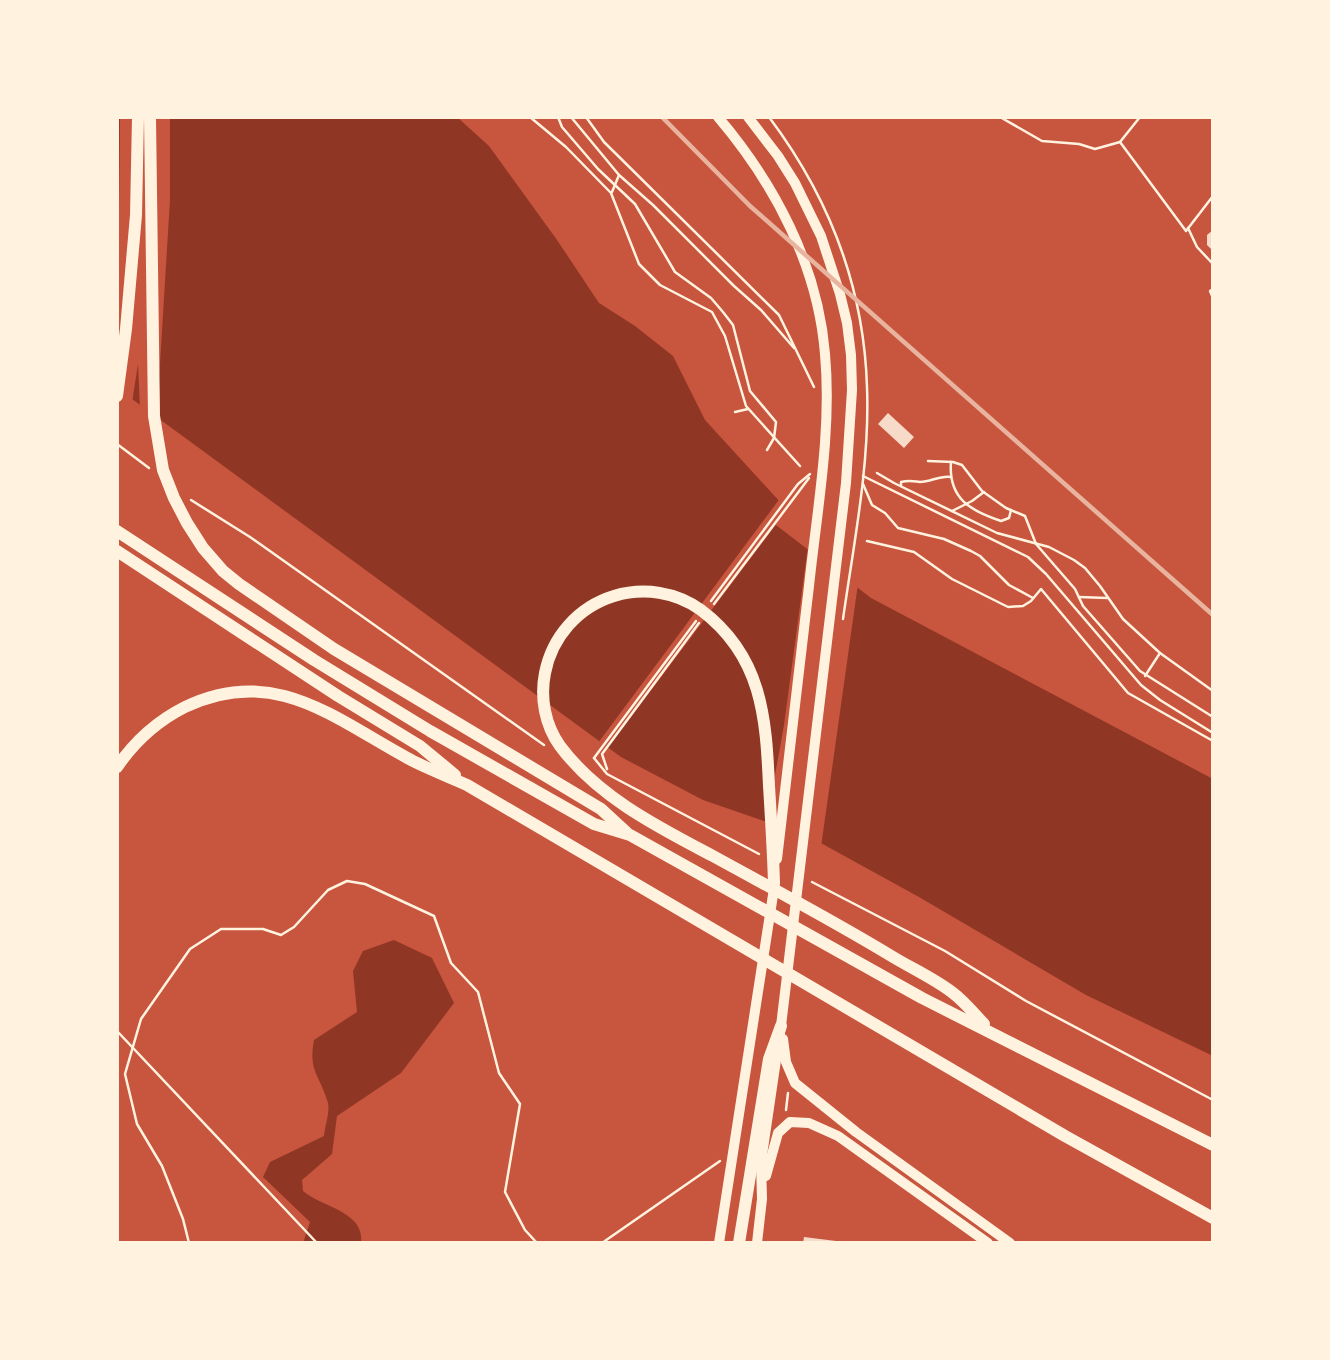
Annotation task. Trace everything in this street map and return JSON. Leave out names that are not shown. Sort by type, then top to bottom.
[{"type":"highway","points":[[117,396],[136,215],[138,117]]},
{"type":"highway","points":[[150,117],[153,390],[157,444],[174,498],[187,523],[210,556],[239,584],[334,649],[601,809],[630,835]]},
{"type":"highway","points":[[117,531],[430,732],[594,824],[630,835],[922,998],[992,1031],[1213,1145]]},
{"type":"highway","points":[[117,551],[420,746],[467,785]]},
{"type":"highway","points":[[775,883],[767,730],[762,705],[752,675],[725,634],[704,613],[679,598],[653,592],[629,593],[606,599],[583,611],[573,619],[552,650],[543,688],[547,717],[559,745],[598,783],[647,821],[839,924],[953,993],[992,1031]]},
{"type":"highway","points":[[117,767],[133,745],[152,727],[199,700],[226,693],[253,691],[277,694],[327,711],[413,761],[467,785],[1065,1136],[1213,1218]]},
{"type":"highway","points":[[739,1243],[769,1059],[781,1026]]},
{"type":"main road","points":[[718,117],[757,168],[792,231],[814,296],[825,353],[826,405],[821,483],[775,883],[719,1243]]},
{"type":"main road","points":[[748,117],[795,183],[817,227],[841,294],[851,355],[850,449],[781,1026],[761,1162],[762,1199]]},
{"type":"main road","points":[[781,1026],[786,1062],[795,1083],[856,1132],[1005,1239],[1018,1243]]},
{"type":"main road","points":[[757,1243],[769,1163],[778,1133],[790,1122],[809,1123],[838,1136],[988,1243]]},
{"type":"path","points":[[530,117],[566,147],[611,193],[639,264],[660,285],[712,312],[725,336],[748,409],[800,466]]},
{"type":"path","points":[[558,117],[562,127],[598,169],[644,217],[675,272],[711,298],[733,326],[750,391],[776,422],[774,438],[767,450]]},
{"type":"path","points":[[571,117],[618,176],[653,205],[761,310],[798,352]]},
{"type":"path","points":[[586,117],[604,142],[779,315],[818,395]]},
{"type":"path","points":[[1000,117],[1042,141],[1079,144],[1095,149],[1120,142],[1140,117]]},
{"type":"path","points":[[1120,142],[1186,231],[1213,195]]},
{"type":"path","points":[[611,193],[618,176]]},
{"type":"path","points":[[1188,228],[1197,247],[1213,264]]},
{"type":"path","points":[[1213,289],[1210,291],[1213,298]]},
{"type":"path","points":[[735,412],[748,409]]},
{"type":"path","points":[[776,422],[781,420]]},
{"type":"path","points":[[117,444],[157,474]]},
{"type":"path","points":[[928,461],[951,462],[962,466],[984,492],[1025,516],[1036,544],[1079,597],[1083,606],[1145,676],[1213,717]]},
{"type":"path","points":[[951,462],[951,477],[956,492],[965,505],[977,513],[1001,522],[1009,517],[1011,510]]},
{"type":"path","points":[[799,484],[813,473]]},
{"type":"path","points":[[877,473],[997,533],[1049,547],[1074,560],[1085,568],[1124,619],[1160,653],[1213,691]]},
{"type":"path","points":[[1033,598],[1009,585],[980,556],[971,551],[944,539],[898,528],[885,513],[872,505],[857,474],[1028,557],[1141,685],[1213,733]]},
{"type":"path","points":[[713,606],[810,476],[816,479]]},
{"type":"path","points":[[901,487],[901,482],[911,480],[917,482],[951,477]]},
{"type":"path","points":[[952,511],[984,492]]},
{"type":"path","points":[[187,497],[250,537],[544,746]]},
{"type":"path","points":[[867,541],[914,552],[952,579],[1009,607],[1023,606],[1041,589],[1128,693],[1213,741]]},
{"type":"path","points":[[1079,597],[1108,598]]},
{"type":"path","points":[[607,768],[602,754],[705,616]]},
{"type":"path","points":[[1145,676],[1160,653]]},
{"type":"path","points":[[584,759],[594,758],[607,774],[763,856]]},
{"type":"path","points":[[189,1243],[183,1219],[162,1166],[137,1124],[125,1074],[141,1019],[190,949],[220,929],[263,929],[281,935],[294,927],[328,890],[347,881],[365,884],[434,916],[451,963],[478,992],[499,1073],[520,1104],[505,1192],[526,1230],[537,1243]]},
{"type":"path","points":[[810,881],[945,951],[1026,1001],[1213,1100]]},
{"type":"path","points":[[117,1031],[317,1243]]},
{"type":"path","points":[[602,1243],[731,1154]]},
{"type":"shaded area","points":[[117,117],[457,117],[489,146],[599,303],[635,326],[673,356],[705,420],[781,503],[772,522],[871,598],[1213,779],[1213,1056],[1086,995],[919,897],[808,836],[703,800],[621,757],[117,388]]},
{"type":"shaded area","points":[[394,940],[432,958],[454,1003],[401,1073],[337,1116],[332,1154],[302,1180],[303,1191],[340,1211],[356,1224],[361,1243],[303,1243],[310,1222],[263,1177],[270,1162],[324,1136],[328,1103],[314,1067],[314,1040],[357,1012],[353,971],[363,951]]},
{"type":"pier","points":[[120,117],[170,117],[170,200],[159,380],[160,423],[140,409],[138,364],[132,403],[117,392]]},
{"type":"pier","points":[[781,497],[784,503],[776,520],[778,522],[606,750],[598,743]]},
{"type":"pier","points":[[808,546],[858,584],[821,847],[766,825],[784,725]]},
{"type":"building","points":[[1213,230],[1213,251],[1207,245],[1207,235]]},
{"type":"building","points":[[888,413],[914,437],[904,448],[878,424]]},
{"type":"building","points":[[804,1237],[836,1241],[836,1243],[803,1243]]},
{"type":"railway","points":[[662,117],[750,206],[1213,615]]}]
